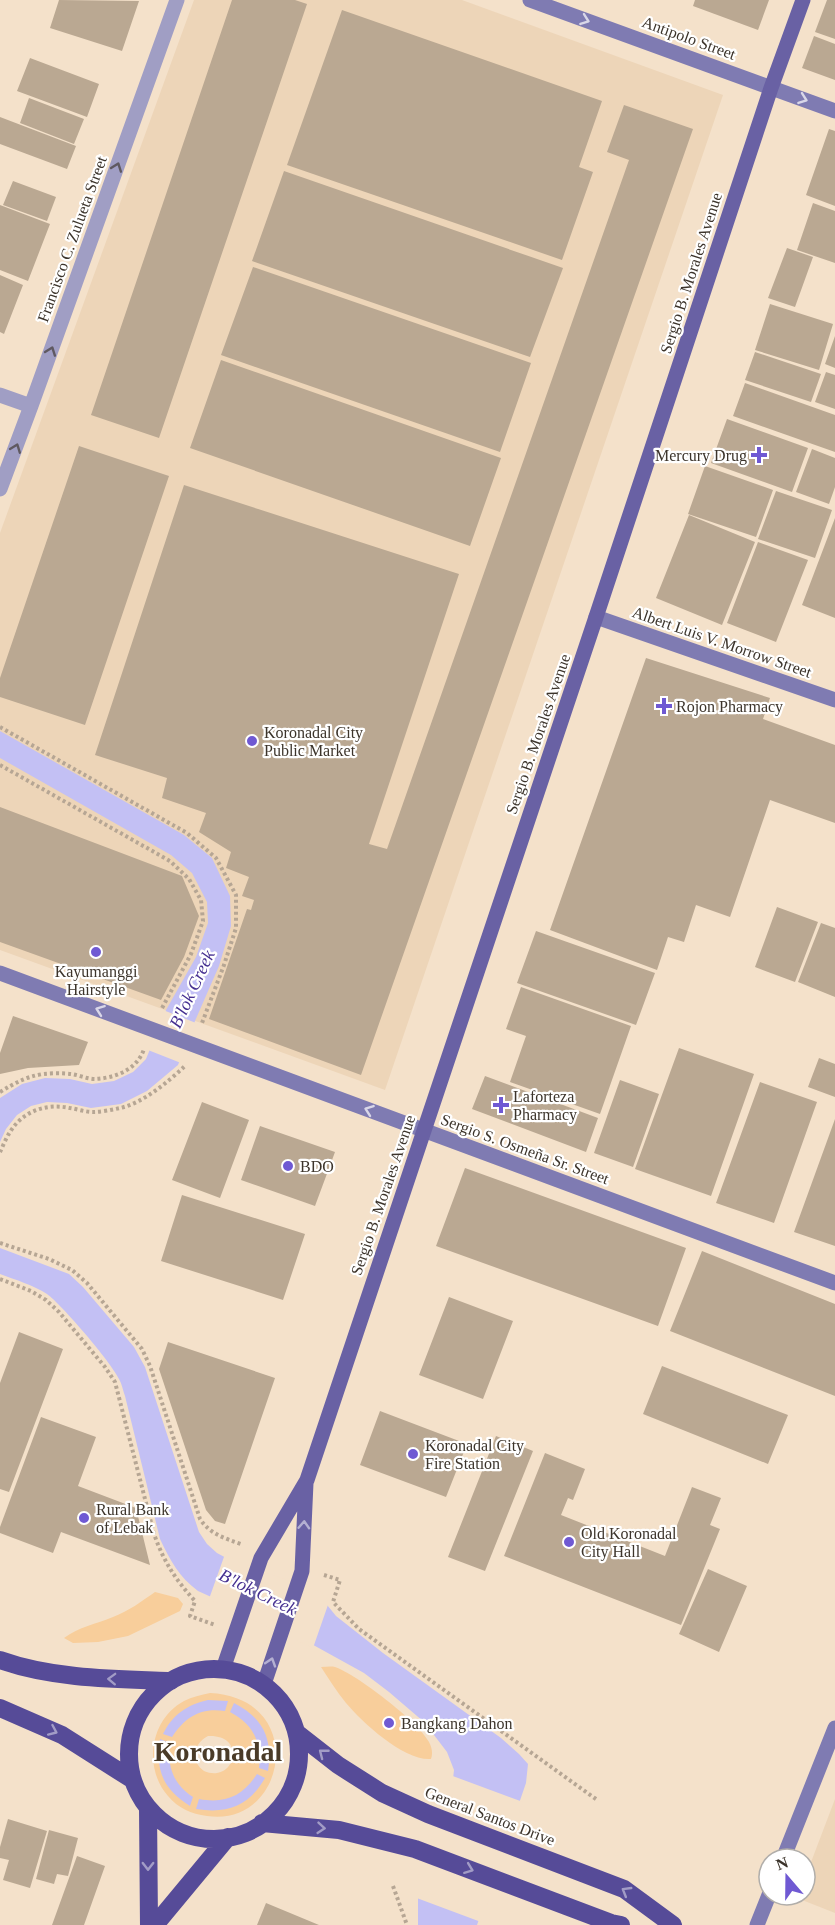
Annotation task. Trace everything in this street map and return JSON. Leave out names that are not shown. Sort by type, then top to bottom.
[{"type":"highway","points":[[0,1660],[16,1666],[93,1678],[171,1681]]},
{"type":"highway","points":[[224,1669],[244,1674],[264,1684],[281,1701],[288,1710],[297,1733],[299,1762],[296,1777],[284,1803],[262,1824],[228,1837],[205,1838],[170,1827],[148,1808],[133,1780],[129,1748],[132,1731],[146,1702],[158,1690],[171,1681],[196,1671],[224,1669]]},
{"type":"highway","points":[[0,1708],[62,1735],[133,1780]]},
{"type":"highway","name":"General Santos Drive","points":[[297,1733],[358,1779],[428,1814],[624,1889],[673,1925]]},
{"type":"highway","points":[[148,1808],[149,1925]]},
{"type":"highway","points":[[262,1824],[339,1830],[415,1849],[621,1925]]},
{"type":"highway","points":[[154,1925],[228,1837]]},
{"type":"main road","name":"Sergio B. Morales Avenue","points":[[224,1669],[263,1555],[306,1480],[771,88],[803,0]]},
{"type":"main road","name":"Sergio B. Morales Avenue","points":[[264,1684],[302,1571],[306,1480]]},
{"type":"street","name":"Francisco C. Zulueta Street","points":[[0,489],[32,406],[177,0]]},
{"type":"street","name":"Antipolo Street","points":[[530,0],[835,111]]},
{"type":"street","points":[[0,394],[32,406]]},
{"type":"street","name":"Albert Luis V. Morrow Street","points":[[596,617],[835,700]]},
{"type":"street","name":"Sergio S. Osmeña Sr. Street","points":[[0,973],[835,1283]]},
{"type":"street","points":[[788,1847],[835,1728]]},
{"type":"street","points":[[757,1925],[764,1907]]},
{"type":"path","points":[[0,727],[187,833],[216,858],[236,895],[236,928],[224,965],[191,1044],[187,1064],[150,1095],[122,1108],[91,1112],[67,1107],[33,1110],[20,1118],[0,1152]]},
{"type":"path","points":[[0,765],[170,861],[189,879],[201,900],[203,921],[191,954],[142,1057],[130,1068],[112,1077],[93,1079],[71,1074],[44,1074],[20,1079],[0,1092]]},
{"type":"path","points":[[0,1243],[72,1270],[87,1283],[142,1349],[150,1366],[200,1519],[207,1529],[220,1537],[263,1555]]},
{"type":"path","points":[[0,1279],[31,1291],[46,1300],[59,1312],[115,1382],[154,1534],[171,1571],[195,1600],[190,1616]]},
{"type":"path","points":[[323,1575],[340,1580],[333,1602],[358,1629],[596,1799]]},
{"type":"path","points":[[393,1886],[407,1925]]},
{"type":"shaded area","name":"Koronadal City Public Market","points":[[194,0],[462,0],[723,95],[385,1090],[0,950],[0,533]]},
{"type":"shaded area","points":[[155,1592],[178,1598],[183,1604],[180,1611],[128,1636],[98,1642],[73,1643],[64,1638],[82,1628],[124,1612]]},
{"type":"shaded area","points":[[321,1667],[335,1667],[345,1671],[400,1711],[429,1742],[432,1750],[431,1759],[409,1754],[373,1730],[346,1703]]},
{"type":"shaded area","points":[[210,1693],[242,1700],[263,1716],[274,1737],[276,1761],[269,1784],[255,1803],[234,1814],[207,1816],[185,1810],[168,1796],[155,1772],[154,1745],[157,1732],[164,1720],[184,1701]],"holes":[[[208,1736],[221,1737],[229,1742],[233,1758],[223,1771],[215,1773],[204,1771],[195,1758],[196,1748]]]},
{"type":"shaded area","points":[[835,1799],[835,1913],[817,1906],[817,1847]]},
{"type":"water","name":"B'lok Creek","points":[[0,731],[184,835],[212,858],[230,896],[231,926],[219,966],[178,1065],[147,1091],[121,1104],[91,1108],[47,1102],[31,1106],[17,1115],[6,1129],[0,1142],[0,1098],[22,1084],[45,1078],[70,1079],[92,1084],[114,1081],[133,1072],[146,1059],[166,1010],[196,957],[208,923],[207,902],[192,873],[171,855],[0,758]]},
{"type":"water","name":"B'lok Creek","points":[[0,1248],[69,1274],[83,1287],[134,1347],[145,1367],[199,1532],[207,1544],[217,1553],[243,1567],[319,1595],[336,1616],[383,1653],[501,1738],[528,1764],[526,1783],[477,1925],[418,1925],[418,1887],[452,1788],[454,1770],[447,1752],[424,1722],[364,1673],[297,1636],[198,1591],[185,1580],[171,1561],[160,1539],[119,1379],[97,1348],[54,1300],[36,1288],[0,1274]]},
{"type":"water","points":[[208,1700],[228,1701],[225,1711],[201,1712],[182,1724],[172,1737],[163,1734],[181,1711]]},
{"type":"water","points":[[234,1703],[252,1715],[264,1730],[269,1749],[268,1771],[259,1768],[259,1750],[250,1728],[230,1712]]},
{"type":"water","points":[[160,1739],[170,1743],[173,1774],[186,1792],[193,1797],[190,1806],[173,1793],[163,1778],[159,1760]]},
{"type":"water","points":[[257,1774],[265,1778],[259,1788],[245,1801],[228,1809],[196,1809],[199,1799],[225,1799],[239,1793],[252,1782]]},
{"type":"pier","points":[[163,1010],[196,1023],[181,1063],[148,1050]]},
{"type":"pier","points":[[225,1554],[245,1565],[321,1592],[329,1602],[313,1648],[209,1599]]},
{"type":"pier","points":[[450,1775],[523,1802],[481,1922],[414,1897],[415,1886],[449,1788]]},
{"type":"building","points":[[59,0],[139,1],[122,51],[50,28]]},
{"type":"building","points":[[232,0],[295,0],[307,4],[159,438],[91,415]]},
{"type":"building","points":[[695,0],[769,0],[758,30],[693,6]]},
{"type":"building","points":[[827,0],[835,0],[835,39],[815,32]]},
{"type":"building","points":[[342,10],[602,101],[579,167],[593,172],[562,260],[287,165]]},
{"type":"building","points":[[814,36],[835,44],[835,80],[802,68]]},
{"type":"building","points":[[30,58],[99,84],[87,117],[17,91]]},
{"type":"building","points":[[29,98],[84,119],[74,144],[20,123]]},
{"type":"building","points":[[624,105],[693,129],[361,1075],[209,1019],[247,909],[251,910],[254,900],[242,896],[249,877],[226,868],[231,852],[199,832],[206,813],[162,798],[167,778],[95,755],[184,485],[459,574],[369,844],[387,849],[629,160],[607,152]]},
{"type":"building","points":[[0,117],[76,146],[67,169],[0,144]]},
{"type":"building","points":[[829,129],[835,131],[835,206],[806,195]]},
{"type":"building","points":[[284,171],[563,268],[530,357],[252,261]]},
{"type":"building","points":[[13,181],[56,197],[47,221],[3,205]]},
{"type":"building","points":[[813,203],[835,211],[835,263],[797,250]]},
{"type":"building","points":[[0,205],[50,224],[28,281],[0,270]]},
{"type":"building","points":[[787,248],[813,257],[795,307],[768,298]]},
{"type":"building","points":[[253,267],[531,363],[500,452],[221,355]]},
{"type":"building","points":[[0,275],[23,285],[4,334],[0,332]]},
{"type":"building","points":[[770,304],[833,324],[819,370],[755,350]]},
{"type":"building","points":[[835,336],[835,368],[825,364]]},
{"type":"building","points":[[755,352],[821,374],[811,402],[745,380]]},
{"type":"building","points":[[221,360],[501,458],[470,546],[190,448]]},
{"type":"building","points":[[826,372],[835,375],[835,409],[815,402]]},
{"type":"building","points":[[745,383],[835,415],[835,452],[733,416]]},
{"type":"building","name":"Mercury Drug","points":[[727,419],[808,448],[792,492],[711,463]]},
{"type":"building","points":[[79,446],[169,476],[85,725],[0,697],[0,678]]},
{"type":"building","points":[[812,449],[835,458],[835,487],[829,504],[796,492]]},
{"type":"building","points":[[705,466],[773,490],[756,537],[688,514]]},
{"type":"building","points":[[776,491],[832,510],[815,558],[758,539]]},
{"type":"building","points":[[689,515],[755,542],[722,625],[656,598]]},
{"type":"building","points":[[835,518],[835,618],[802,605]]},
{"type":"building","points":[[758,542],[808,560],[776,642],[727,623]]},
{"type":"building","points":[[646,658],[770,698],[763,719],[835,745],[835,823],[770,800],[730,917],[696,905],[684,942],[668,937],[657,970],[550,930]]},
{"type":"building","points":[[0,807],[182,876],[199,916],[184,957],[161,1000],[0,942]]},
{"type":"building","points":[[777,907],[818,922],[795,982],[755,967]]},
{"type":"building","points":[[821,923],[835,928],[835,997],[798,982]]},
{"type":"building","points":[[536,931],[655,973],[636,1025],[517,983]]},
{"type":"building","points":[[521,987],[631,1026],[600,1114],[510,1082],[526,1036],[506,1029]]},
{"type":"building","points":[[13,1016],[88,1042],[79,1065],[28,1068],[0,1074],[0,1053]]},
{"type":"building","points":[[679,1048],[754,1074],[711,1196],[635,1169]]},
{"type":"building","points":[[819,1058],[835,1064],[835,1097],[808,1087]]},
{"type":"building","points":[[485,1076],[598,1118],[586,1152],[472,1109]]},
{"type":"building","points":[[620,1080],[659,1094],[633,1167],[594,1153]]},
{"type":"building","points":[[760,1082],[817,1102],[774,1223],[716,1203]]},
{"type":"building","points":[[202,1102],[249,1120],[220,1198],[172,1180]]},
{"type":"building","points":[[835,1119],[835,1246],[794,1232]]},
{"type":"building","name":"BDO","points":[[260,1126],[335,1152],[315,1206],[241,1180]]},
{"type":"building","points":[[465,1168],[686,1248],[658,1326],[436,1246]]},
{"type":"building","points":[[182,1195],[305,1234],[283,1300],[161,1261]]},
{"type":"building","points":[[702,1251],[835,1304],[835,1396],[670,1331]]},
{"type":"building","points":[[449,1297],[513,1321],[483,1399],[419,1375]]},
{"type":"building","points":[[19,1332],[63,1349],[9,1492],[0,1489],[0,1383]]},
{"type":"building","points":[[168,1342],[275,1378],[225,1524],[215,1521],[206,1510],[159,1369]]},
{"type":"building","points":[[662,1366],[788,1415],[768,1464],[643,1414]]},
{"type":"building","name":"Koronadal City Fire Station","points":[[380,1411],[467,1444],[446,1497],[360,1465]]},
{"type":"building","points":[[41,1417],[96,1437],[78,1486],[136,1508],[150,1565],[61,1532],[53,1553],[0,1533],[0,1527]]},
{"type":"building","points":[[496,1436],[533,1451],[485,1571],[448,1557]]},
{"type":"building","name":"Old Koronadal City Hall","points":[[545,1453],[585,1469],[573,1500],[568,1498],[561,1515],[665,1556],[692,1487],[721,1498],[710,1525],[720,1529],[681,1625],[504,1556]]},
{"type":"building","points":[[708,1569],[747,1586],[719,1652],[679,1634]]},
{"type":"building","points":[[8,1819],[47,1831],[30,1888],[3,1880],[9,1860],[0,1858],[0,1847]]},
{"type":"building","points":[[49,1830],[78,1838],[68,1876],[57,1874],[54,1884],[36,1879]]},
{"type":"building","points":[[77,1856],[105,1866],[84,1925],[52,1925]]},
{"type":"building","points":[[266,1903],[319,1925],[257,1925]]},
{"type":"place","name":"Mercury Drug","points":[[759,455]]},
{"type":"place","name":"Rojon Pharmacy","points":[[664,706]]},
{"type":"place","name":"Koronadal City Public Market","points":[[252,741]]},
{"type":"place","name":"Kayumanggi Hairstyle","points":[[96,952]]},
{"type":"place","name":"Laforteza Pharmacy","points":[[501,1105]]},
{"type":"place","name":"BDO","points":[[288,1166]]},
{"type":"place","name":"Koronadal City Fire Station","points":[[413,1454]]},
{"type":"place","name":"Rural Bank of Lebak","points":[[84,1518]]},
{"type":"place","name":"Old Koronadal City Hall","points":[[569,1542]]},
{"type":"place","name":"Bangkang Dahon","points":[[389,1723]]},
{"type":"district","name":"Koronadal","points":[[218,1751]]}]
